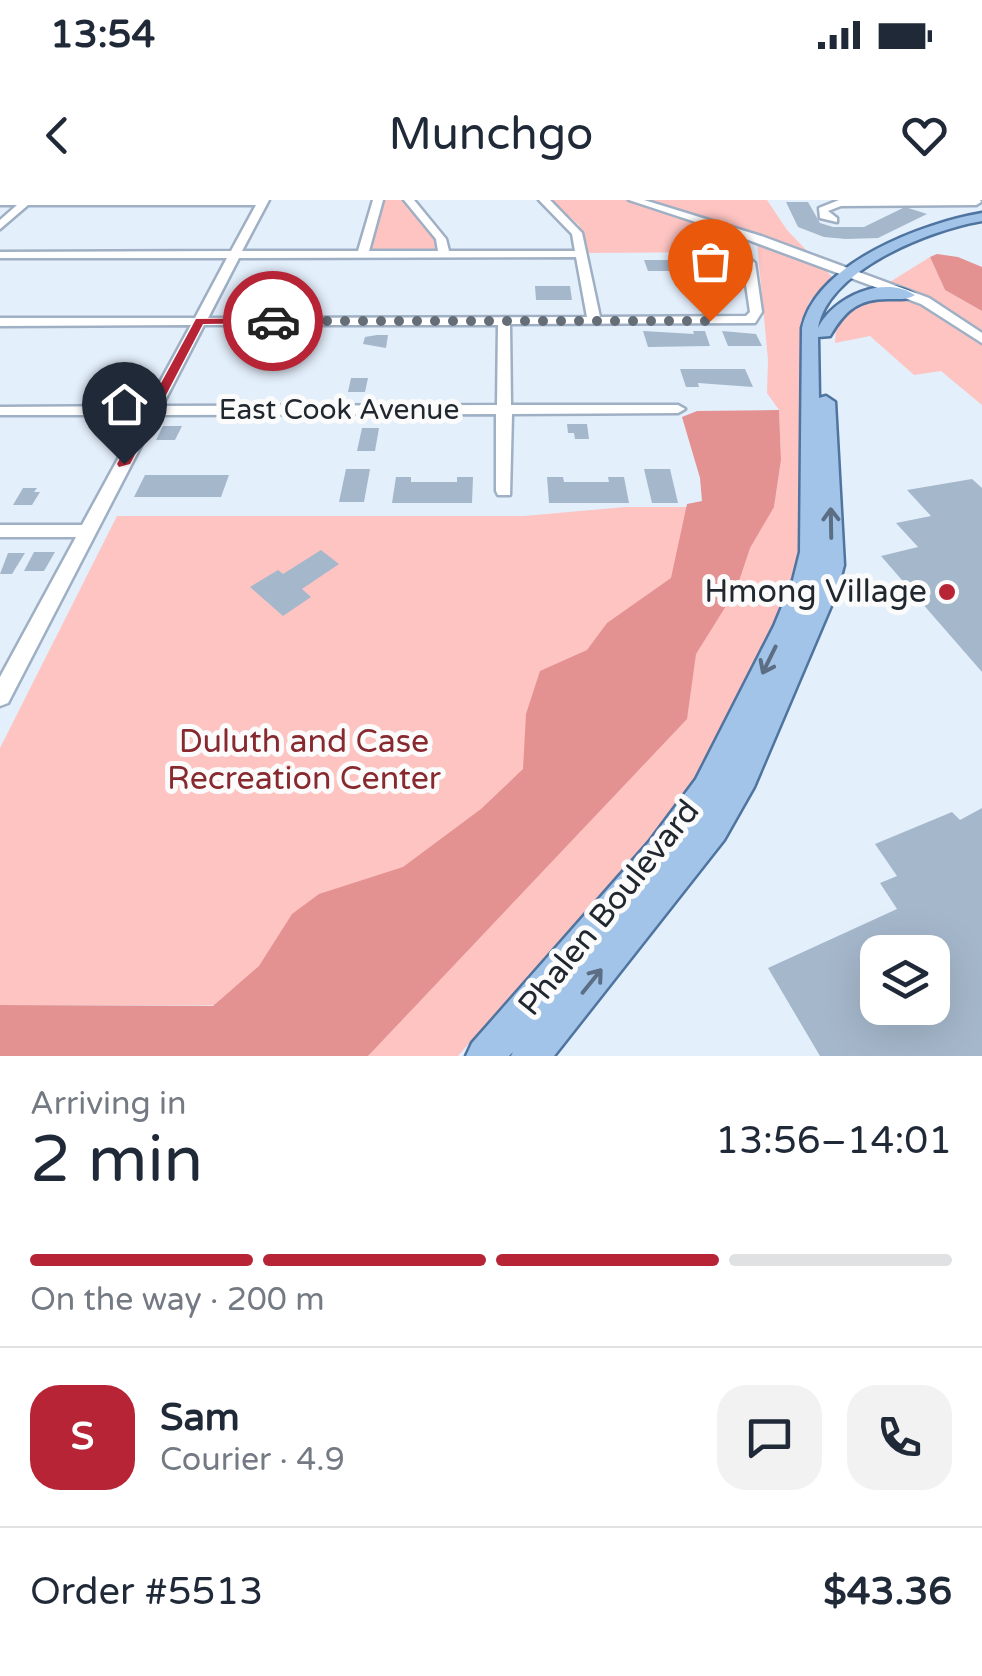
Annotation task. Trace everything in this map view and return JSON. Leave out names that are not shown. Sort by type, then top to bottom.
[{"type":"main road","name":"Phalen Boulevard","points":[[486,1056],[660,853],[706,788],[786,626],[806,580],[811,552],[810,328],[822,297],[942,235],[982,220]]},
{"type":"main road","name":"Phalen Boulevard","points":[[530,1056],[713,830],[744,778],[826,592],[832,565],[832,526],[824,333],[827,318],[839,298],[859,276]]},
{"type":"main road","points":[[824,333],[832,315],[847,302],[874,292],[907,294]]},
{"type":"street","points":[[363,254],[378,200]]},
{"type":"street","points":[[409,200],[441,239],[444,254]]},
{"type":"street","points":[[544,200],[572,225],[582,254],[594,320]]},
{"type":"street","points":[[634,200],[732,230],[907,294],[959,321],[982,339]]},
{"type":"street","points":[[644,200],[685,216]]},
{"type":"street","points":[[0,226],[27,201]]},
{"type":"street","points":[[0,202],[264,201],[0,697]]},
{"type":"street","points":[[832,220],[824,216],[823,210],[839,203],[977,203]]},
{"type":"street","points":[[0,322],[747,320],[755,315],[749,263],[724,240],[732,230]]},
{"type":"street","points":[[0,255],[582,254]]},
{"type":"street","points":[[504,321],[504,491]]},
{"type":"street","points":[[959,321],[982,321]]},
{"type":"street","name":"East Cook Avenue","points":[[0,411],[678,409]]},
{"type":"street","points":[[0,531],[88,532]]},
{"type":"green space","points":[[384,200],[405,200],[436,241],[435,251],[371,251]]},
{"type":"green space","name":"Duluth and Case Recreation Center","points":[[549,200],[767,200],[787,230],[834,279],[811,299],[801,321],[802,552],[798,572],[698,776],[665,821],[458,1056],[368,1056],[410,1006],[0,1005],[0,748],[117,516],[524,516],[625,507],[774,507],[781,460],[779,410],[767,393],[768,360],[757,243],[750,231],[721,231],[716,240],[726,252],[584,253],[579,225]]},
{"type":"green space","points":[[930,257],[945,290],[982,311],[982,405],[941,371],[914,375],[870,336],[835,343],[837,315]]},
{"type":"shaded area","points":[[937,254],[982,267],[982,311],[945,290],[930,257]]},
{"type":"shaded area","points":[[779,410],[781,460],[774,507],[750,548],[736,590],[696,654],[687,719],[368,1056],[0,1056],[0,1005],[213,1006],[259,966],[292,914],[319,894],[403,867],[481,809],[523,769],[526,714],[540,671],[587,650],[607,623],[671,578],[687,504],[702,501],[700,478],[682,417],[697,411]]},
{"type":"building","points":[[786,202],[808,202],[820,223],[833,227],[864,227],[905,207],[927,214],[878,238],[846,239],[824,237],[798,227]]},
{"type":"building","points":[[644,260],[702,260],[711,281],[705,281],[708,286],[691,285],[687,276],[672,271],[648,271]]},
{"type":"building","points":[[535,286],[570,286],[572,300],[536,300]]},
{"type":"building","points":[[643,331],[705,331],[710,346],[648,347]]},
{"type":"building","points":[[722,331],[756,334],[762,346],[728,346]]},
{"type":"building","points":[[388,335],[386,348],[363,344],[365,337]]},
{"type":"building","points":[[680,369],[745,369],[753,387],[698,383],[699,387],[686,387]]},
{"type":"building","points":[[351,378],[368,378],[365,392],[348,392]]},
{"type":"building","points":[[93,381],[111,381],[102,394],[84,394]]},
{"type":"building","points":[[111,422],[127,422],[119,436],[103,436]]},
{"type":"building","points":[[567,424],[587,424],[589,439],[575,439],[574,433],[568,433]]},
{"type":"building","points":[[163,426],[182,426],[175,440],[156,440]]},
{"type":"building","points":[[362,428],[379,428],[375,451],[357,451]]},
{"type":"building","points":[[346,469],[370,469],[364,502],[339,502]]},
{"type":"building","points":[[644,469],[670,469],[678,503],[652,503]]},
{"type":"building","points":[[145,475],[229,475],[221,497],[134,497]]},
{"type":"building","points":[[396,477],[411,477],[411,482],[457,482],[457,477],[473,477],[472,503],[392,503]]},
{"type":"building","points":[[547,477],[563,477],[564,482],[609,482],[608,477],[624,477],[629,503],[549,503]]},
{"type":"building","name":"Hmong Village","points":[[972,479],[982,488],[982,672],[881,556],[918,547],[896,523],[931,516],[907,490]]},
{"type":"building","points":[[23,488],[37,488],[34,492],[40,492],[32,505],[13,505]]},
{"type":"building","points":[[321,550],[339,564],[302,589],[311,597],[283,616],[250,587],[278,570],[283,574]]},
{"type":"building","points":[[34,552],[55,552],[44,571],[24,571]]},
{"type":"building","points":[[8,553],[25,553],[12,574],[0,574]]},
{"type":"building","points":[[982,808],[982,1056],[820,1056],[768,968],[897,909],[880,883],[897,876],[875,844],[952,812],[960,820]]},
{"type":"way so far","points":[[273,321],[710,321]]},
{"type":"place","name":"Hmong Village","points":[[947,592]]},
{"type":"route","points":[[124,464],[200,321],[273,321]]}]
